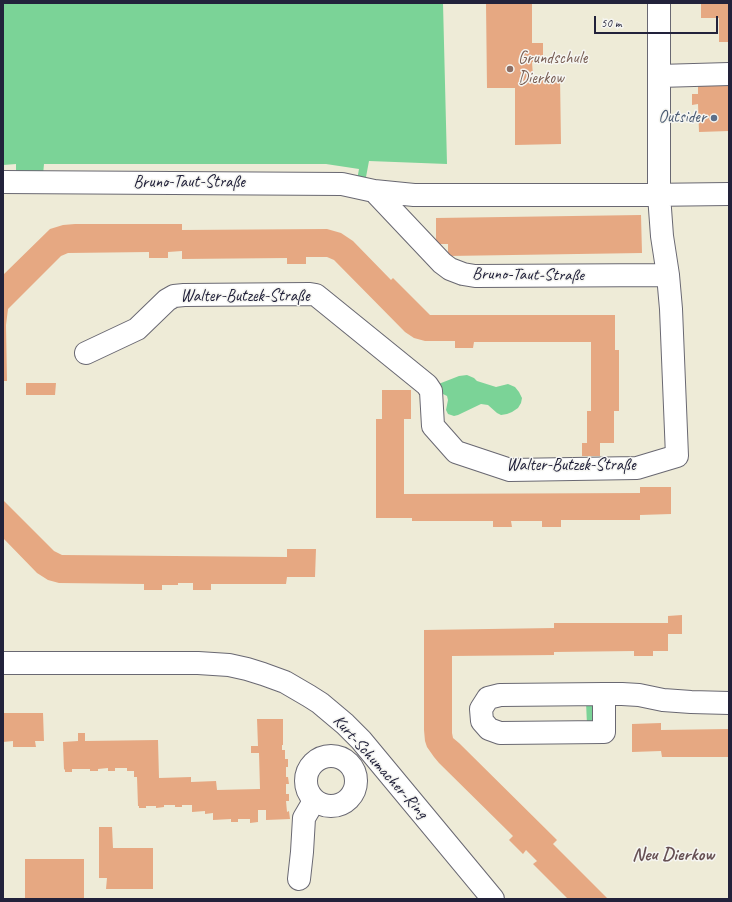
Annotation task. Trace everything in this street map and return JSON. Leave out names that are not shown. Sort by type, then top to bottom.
[{"type":"street","name":"Walter-Butzek-Straße","points":[[86,353],[137,329],[167,300],[174,296],[316,295],[426,385],[431,391],[433,426],[456,452],[510,470],[637,468],[677,456],[671,309],[662,236],[659,195],[659,3]]},
{"type":"street","points":[[659,76],[729,74]]},
{"type":"street","name":"Bruno-Taut-Straße","points":[[3,182],[342,184],[374,191],[414,195],[729,194]]},
{"type":"street","name":"Bruno-Taut-Straße","points":[[374,191],[442,263],[450,269],[463,274],[475,276],[668,275]]},
{"type":"street","name":"Kurt-Schumacher-Ring","points":[[3,663],[198,663],[247,669],[285,682],[320,703],[361,740],[494,899]]},
{"type":"street","points":[[604,694],[604,732],[500,733],[489,729],[482,721],[481,709],[488,698],[500,695],[604,694],[639,695],[663,700],[729,703]]},
{"type":"street","points":[[299,879],[304,818],[314,801]]},
{"type":"green space","points":[[3,3],[443,3],[447,164],[369,161],[366,177],[363,180],[357,180],[359,169],[326,164],[44,164],[43,175],[16,176],[16,164],[3,165]]},
{"type":"green space","points":[[467,375],[477,381],[496,387],[508,384],[515,387],[522,398],[521,403],[518,408],[512,412],[501,415],[488,405],[481,404],[458,415],[454,416],[448,414],[446,410],[448,400],[447,396],[439,393],[436,385],[459,376]]},
{"type":"green space","points":[[586,702],[595,706],[596,717],[592,723],[587,725]]},
{"type":"building","name":"Grundschule Dierkow","points":[[486,3],[532,3],[532,43],[543,43],[543,62],[532,62],[533,76],[560,76],[561,144],[515,145],[515,88],[487,88]]},
{"type":"building","points":[[701,3],[729,3],[729,42],[719,42],[719,18],[701,18]]},
{"type":"building","name":"Outsider","points":[[728,85],[729,131],[699,132],[698,104],[692,105],[692,94],[698,94],[698,86]]},
{"type":"building","points":[[641,215],[642,253],[448,256],[448,244],[436,244],[436,218]]},
{"type":"building","points":[[182,224],[182,230],[327,229],[341,233],[353,241],[391,280],[393,278],[430,315],[615,315],[615,350],[619,350],[619,411],[614,411],[614,443],[600,443],[600,456],[582,456],[582,443],[587,443],[587,411],[591,411],[591,342],[474,342],[473,348],[455,348],[455,341],[425,341],[414,338],[405,332],[334,260],[327,257],[306,257],[306,264],[287,264],[287,258],[182,259],[182,251],[168,252],[168,258],[149,258],[149,252],[68,253],[61,256],[8,309],[6,325],[7,381],[3,381],[3,275],[50,229],[63,225]]},
{"type":"building","points":[[26,383],[56,383],[55,395],[26,395]]},
{"type":"building","points":[[382,390],[411,390],[411,419],[404,419],[404,494],[640,493],[640,487],[671,487],[671,514],[640,515],[640,520],[561,520],[561,527],[542,527],[542,521],[511,521],[512,527],[493,527],[493,521],[412,521],[412,518],[376,518],[376,419],[382,419]]},
{"type":"building","points":[[3,498],[4,501],[54,551],[62,555],[287,557],[287,549],[316,549],[315,577],[287,577],[286,584],[211,584],[211,590],[193,590],[193,583],[162,585],[162,590],[144,590],[144,584],[59,583],[48,580],[37,573],[3,538]]},
{"type":"building","points":[[682,615],[682,634],[668,634],[668,651],[653,651],[653,656],[634,656],[634,651],[554,652],[554,655],[452,656],[453,738],[557,840],[553,844],[608,899],[568,899],[533,864],[537,861],[526,850],[523,854],[509,840],[513,836],[439,763],[427,747],[424,730],[424,630],[554,628],[554,623],[668,623],[668,616]]},
{"type":"building","points":[[3,713],[43,713],[44,741],[35,741],[36,747],[13,747],[13,741],[3,742]]},
{"type":"building","points":[[257,719],[283,719],[282,750],[285,750],[285,759],[288,759],[286,777],[288,777],[289,784],[286,784],[286,794],[289,794],[289,801],[286,801],[287,812],[289,811],[290,819],[266,820],[266,810],[258,810],[258,822],[250,823],[250,819],[238,819],[238,822],[231,822],[231,819],[213,820],[213,813],[205,814],[205,811],[192,812],[192,805],[175,807],[175,805],[164,805],[164,807],[156,808],[156,806],[146,806],[146,808],[139,808],[137,777],[134,777],[134,771],[127,771],[127,768],[115,768],[115,771],[108,771],[108,768],[98,769],[98,771],[90,771],[90,769],[72,769],[72,772],[65,772],[65,769],[64,770],[63,742],[78,741],[78,733],[85,733],[85,741],[158,740],[159,778],[191,777],[191,782],[216,781],[217,790],[260,789],[259,753],[251,753],[251,746],[258,746]]},
{"type":"building","points":[[661,723],[661,730],[729,729],[729,757],[662,757],[661,751],[632,752],[632,724]]},
{"type":"building","points":[[99,827],[112,827],[113,848],[153,848],[153,889],[106,889],[107,878],[99,878]]},
{"type":"building","points":[[25,859],[84,859],[84,899],[25,899]]},
{"type":"place","name":"Grundschule Dierkow","points":[[510,69]]},
{"type":"place","name":"Outsider","points":[[714,118]]},
{"type":"district","name":"Neu Dierkow","points":[[673,855]]}]
